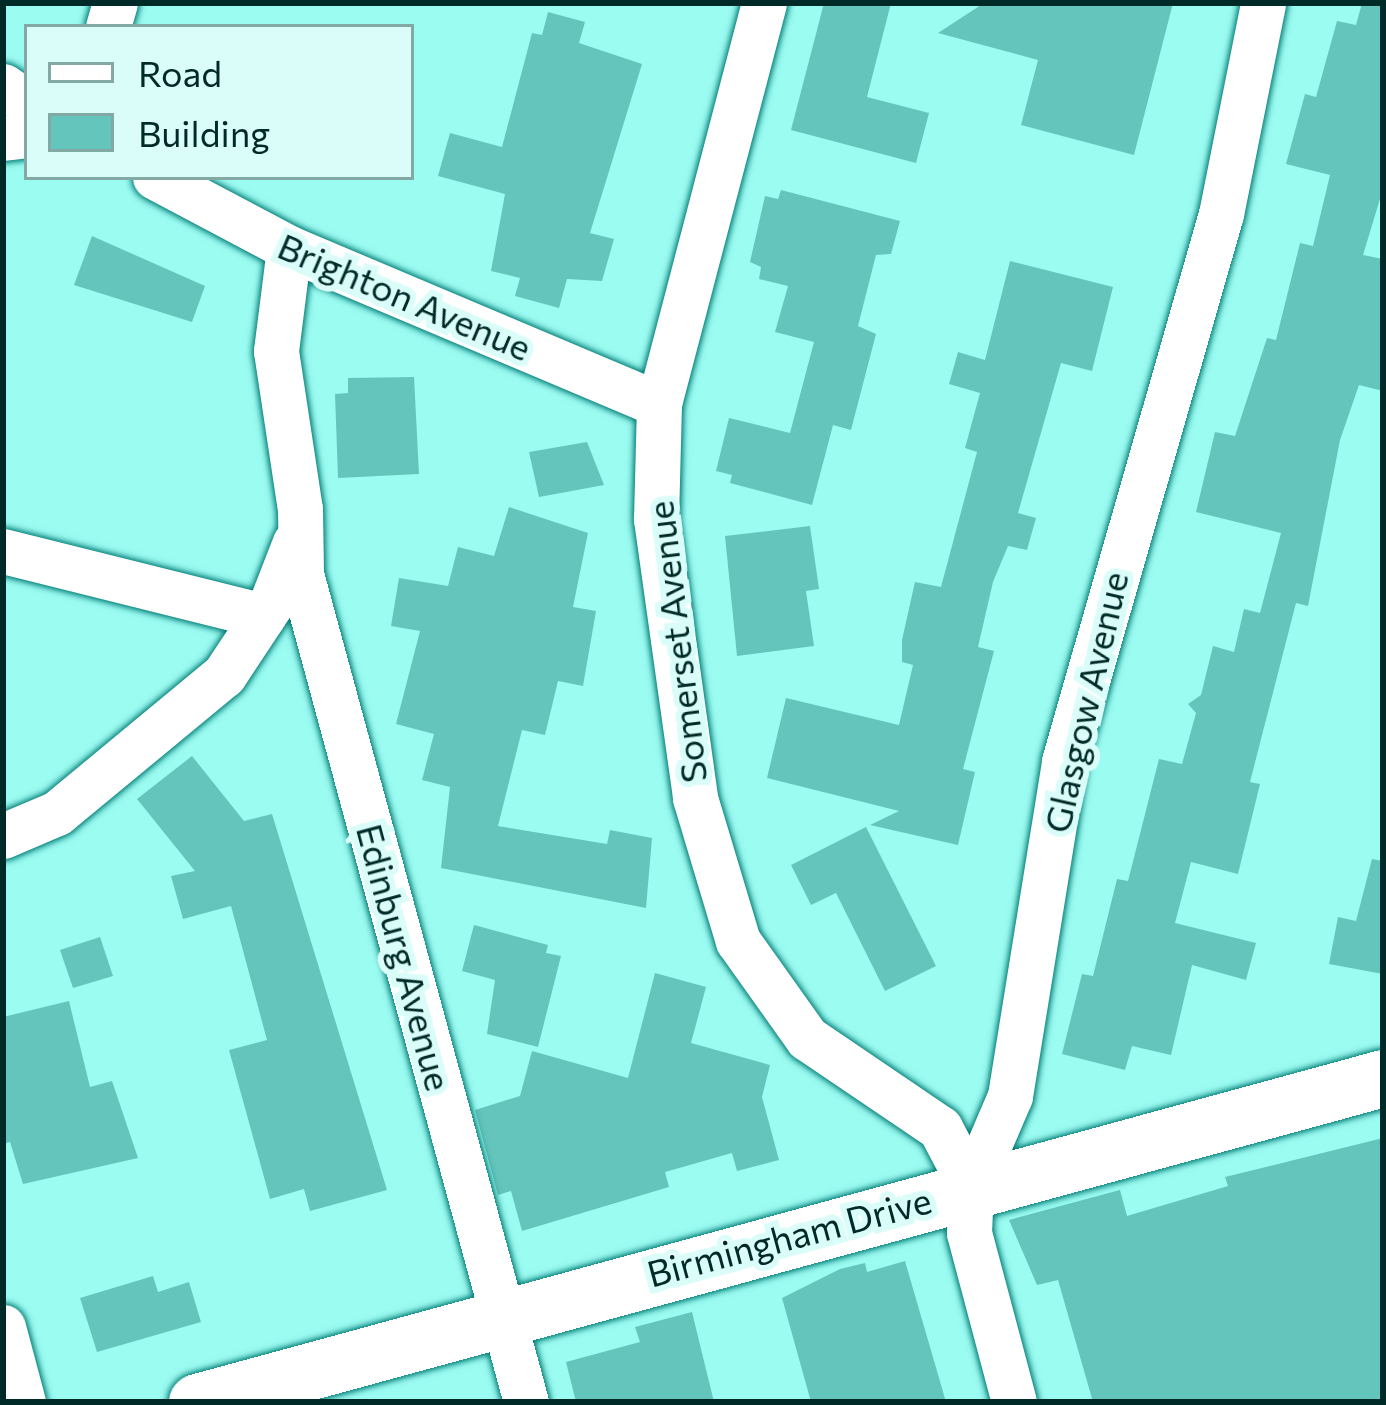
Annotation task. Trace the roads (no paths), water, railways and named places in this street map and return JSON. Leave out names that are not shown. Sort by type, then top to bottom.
[{"type":"main road","name":"Birmingham Drive","points":[[197,1402],[502,1314],[1383,1078]]},
{"type":"street","name":"Somerset Avenue","points":[[764,3],[659,404],[656,519],[694,798],[738,941],[807,1038],[940,1128],[970,1187]]},
{"type":"street","name":"Glasgow Avenue","points":[[1014,1402],[969,1232],[970,1187],[1010,1096],[1064,761],[1221,214],[1263,3]]},
{"type":"street","name":"Brighton Avenue","points":[[161,180],[289,248],[659,404]]},
{"type":"street","points":[[3,836],[58,813],[208,688],[262,616],[292,555],[300,509],[276,351],[289,248]]},
{"type":"street","name":"Edinburg Avenue","points":[[300,509],[301,574],[526,1402]]},
{"type":"street","points":[[3,550],[262,616]]},
{"type":"street","points":[[3,1328],[23,1402]]}]
